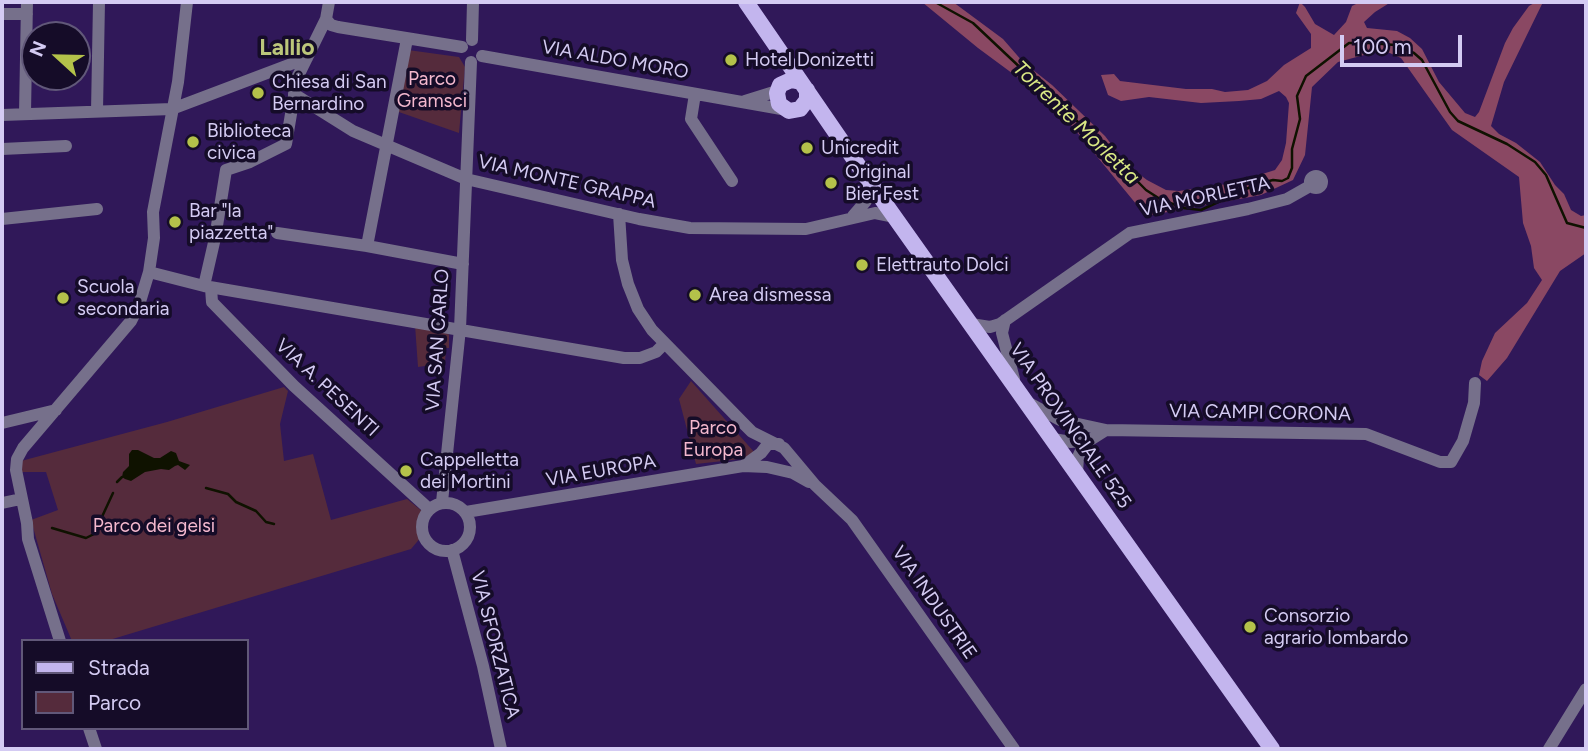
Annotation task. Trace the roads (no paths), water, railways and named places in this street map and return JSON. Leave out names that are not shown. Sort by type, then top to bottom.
[{"type":"main road","name":"VIA PROVINCIALE 525","points":[[746,2],[869,181],[1272,749]]},
{"type":"main road","points":[[782,52],[784,70],[778,103],[833,128]]},
{"type":"main road","points":[[779,87],[791,79],[804,86],[806,103],[800,109],[790,110]]},
{"type":"street","points":[[97,111],[99,2]]},
{"type":"street","points":[[59,639],[28,539],[17,459],[23,448],[131,321],[139,305],[149,272],[154,238],[153,212],[178,82],[187,2]]},
{"type":"street","points":[[207,287],[226,170],[250,162],[286,144],[297,78],[326,19],[329,2]]},
{"type":"street","points":[[473,2],[467,44],[462,54],[465,59],[476,59]]},
{"type":"street","points":[[2,14],[27,8],[25,113]]},
{"type":"street","points":[[326,19],[331,25],[338,27],[407,39],[467,44]]},
{"type":"street","points":[[367,246],[407,39]]},
{"type":"street","points":[[2,115],[172,109],[307,58]]},
{"type":"street","name":"VIA ALDO MORO","points":[[476,59],[790,110]]},
{"type":"street","name":"VIA SAN CARLO","points":[[442,502],[460,328],[466,179],[476,59]]},
{"type":"street","name":"VIA ALDO MORO","points":[[741,102],[779,87]]},
{"type":"street","name":"VIA MONTE GRAPPA","points":[[294,94],[353,131],[466,179],[639,219],[690,228],[806,229],[849,218]]},
{"type":"street","points":[[695,94],[691,119],[732,181]]},
{"type":"street","points":[[2,149],[66,146]]},
{"type":"street","points":[[849,218],[858,212],[866,201],[869,181]]},
{"type":"street","name":"VIA MORLETTA","points":[[1002,322],[1130,233],[1287,199],[1311,186]]},
{"type":"street","points":[[2,219],[97,209]]},
{"type":"street","points":[[849,218],[875,213],[895,217]]},
{"type":"street","name":"VIA INDUSTRIE","points":[[619,214],[622,260],[638,309],[664,344],[752,432],[762,452],[762,460],[771,467],[815,485]]},
{"type":"street","points":[[622,246],[639,219]]},
{"type":"street","points":[[276,233],[463,264]]},
{"type":"street","points":[[149,272],[207,287],[624,358],[639,358],[656,352],[664,344]]},
{"type":"street","name":"VIA A. PESENTI","points":[[207,287],[212,302],[294,386],[429,509]]},
{"type":"street","points":[[971,324],[990,327],[1002,322]]},
{"type":"street","points":[[991,351],[993,334],[1002,322]]},
{"type":"street","points":[[1002,322],[1004,345],[1016,386]]},
{"type":"street","name":"VIA CAMPI CORONA","points":[[1027,402],[1060,420],[1106,430],[1366,434],[1440,461],[1451,462],[1463,441],[1474,403],[1475,383]]},
{"type":"street","points":[[2,423],[56,410]]},
{"type":"street","points":[[1053,439],[1068,426],[1078,424]]},
{"type":"street","name":"VIA CAMPI CORONA","points":[[1053,439],[1071,442],[1087,440],[1106,430]]},
{"type":"street","name":"VIA INDUSTRIE","points":[[752,432],[781,446],[815,485],[834,500],[852,520],[1014,749]]},
{"type":"street","points":[[1077,473],[1079,453],[1087,440]]},
{"type":"street","points":[[762,452],[768,444],[781,446],[786,457],[784,462],[771,467]]},
{"type":"street","name":"VIA EUROPA","points":[[743,466],[762,452]]},
{"type":"street","name":"VIA EUROPA","points":[[466,512],[743,466],[771,467]]},
{"type":"street","points":[[2,503],[21,499]]},
{"type":"street","points":[[442,502],[452,503],[466,512],[470,526],[466,541],[452,550],[438,550],[427,542],[422,526],[429,509],[442,502]]},
{"type":"street","name":"VIA SFORZATICA","points":[[452,550],[483,666],[501,749]]},
{"type":"street","points":[[1549,749],[1586,689]]},
{"type":"street","points":[[90,730],[96,749]]},
{"type":"waterway","name":"Torrente Morletta","points":[[935,2],[973,23],[1146,190],[1183,208],[1201,210],[1257,184],[1288,178],[1300,119],[1297,96],[1306,76],[1349,43],[1370,43],[1395,45],[1414,53],[1422,60],[1450,112],[1458,121],[1507,144],[1535,162],[1546,175],[1567,223],[1586,228]]},
{"type":"waterway","points":[[117,482],[122,477]]},
{"type":"waterway","points":[[206,488],[228,494],[236,502],[256,511],[266,522],[274,524]]},
{"type":"waterway","points":[[52,528],[86,538],[94,534],[113,493]]},
{"type":"place","name":"Hotel Donizetti","points":[[731,60]]},
{"type":"place","name":"Chiesa di San Bernardino","points":[[258,93]]},
{"type":"place","name":"Biblioteca civica","points":[[193,142]]},
{"type":"place","name":"Unicredit","points":[[807,148]]},
{"type":"place","name":"Original Bier Fest","points":[[831,183]]},
{"type":"place","name":"Bar \"la piazzetta\"","points":[[175,222]]},
{"type":"place","name":"Elettrauto Dolci","points":[[862,265]]},
{"type":"place","name":"Area dismessa","points":[[695,295]]},
{"type":"place","name":"Scuola secondaria","points":[[63,298]]},
{"type":"place","name":"Cappelletta dei Mortini","points":[[406,471]]},
{"type":"place","name":"Consorzio agrario lombardo","points":[[1250,627]]},
{"type":"district","name":"Lallio","points":[[287,48]]},
{"type":"park label","name":"Parco Gramsci","points":[[432,90]]},
{"type":"park label","name":"Parco Europa","points":[[713,439]]},
{"type":"park label","name":"Parco dei gelsi","points":[[154,526]]}]
